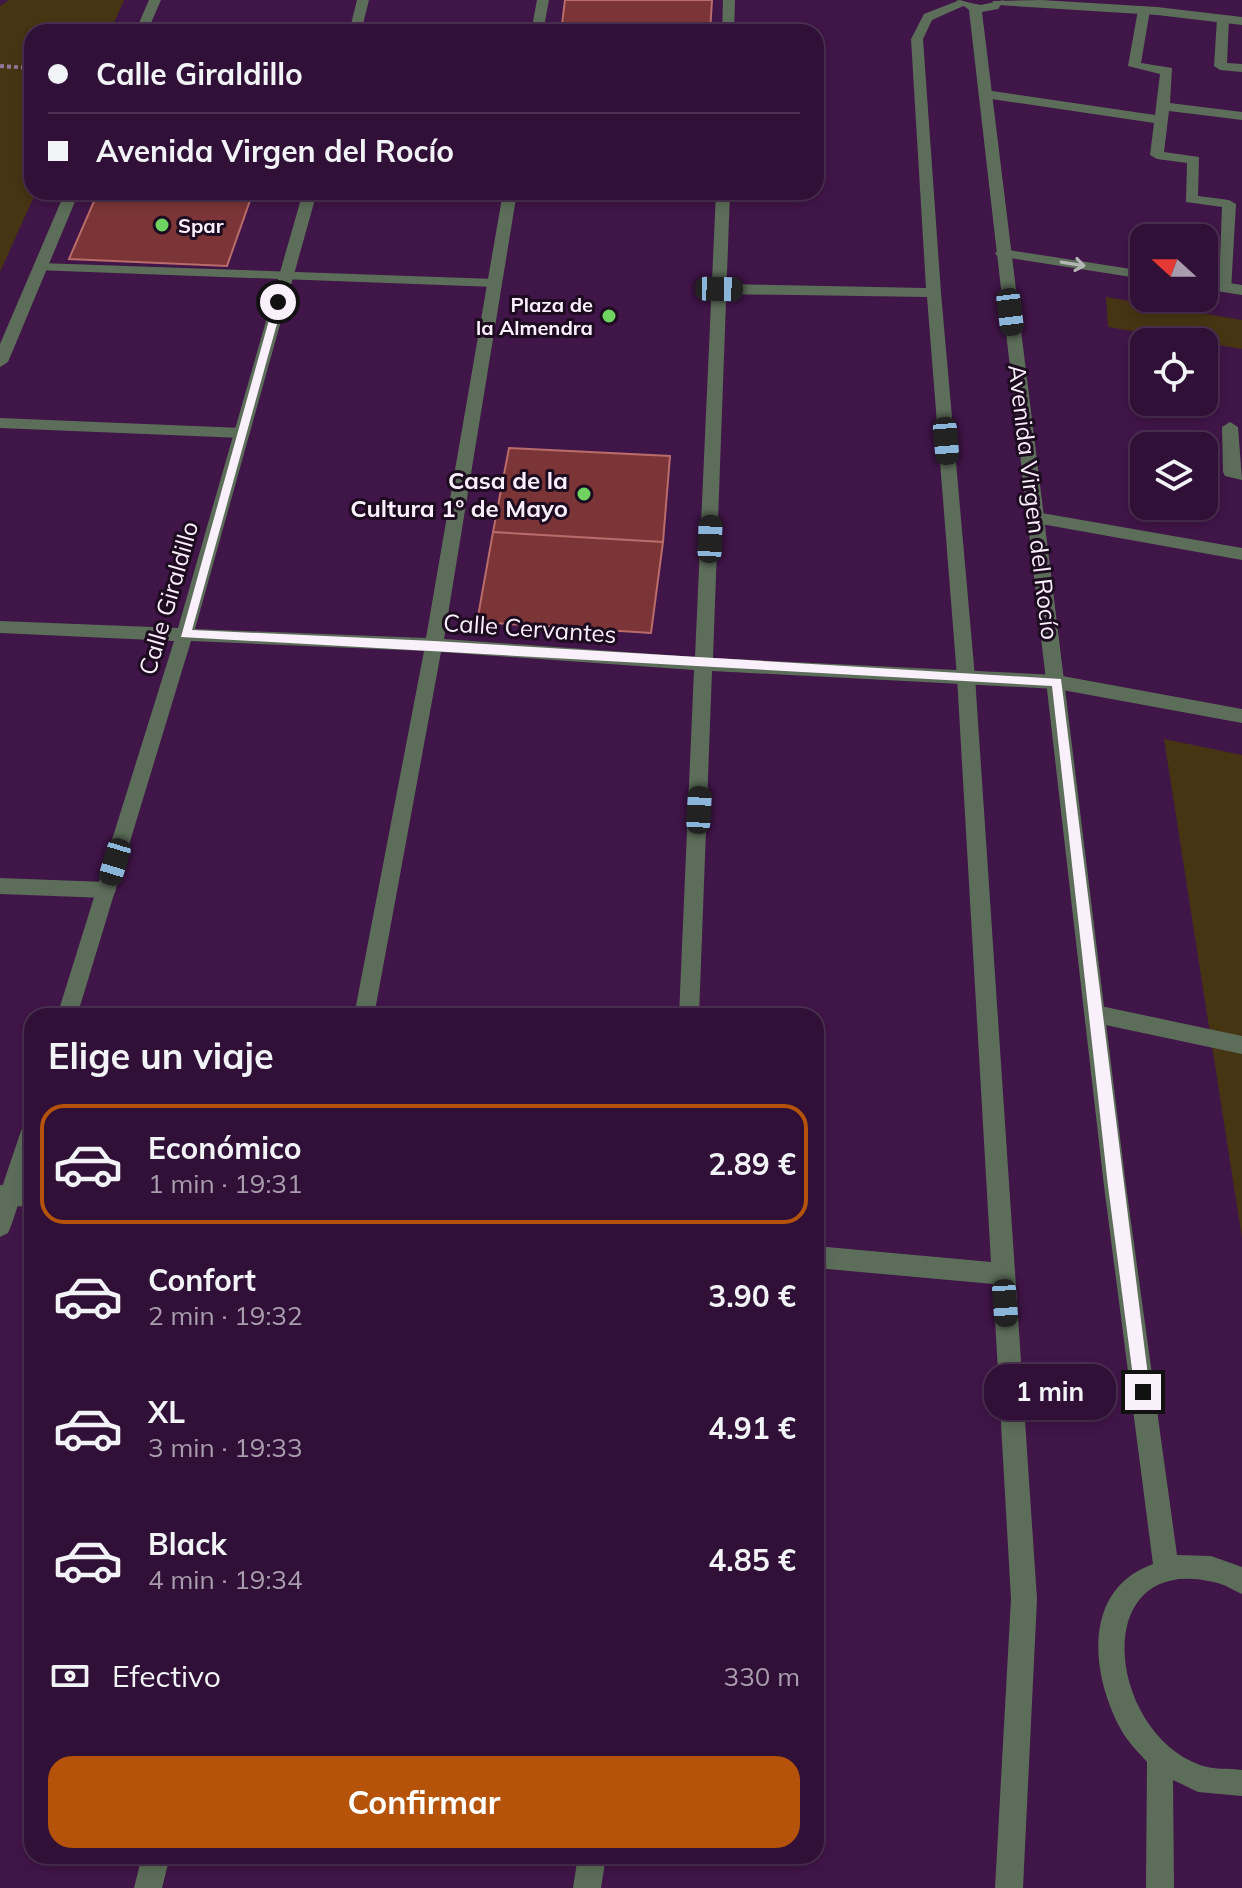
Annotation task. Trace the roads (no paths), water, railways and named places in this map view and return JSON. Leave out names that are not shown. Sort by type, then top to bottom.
[{"type":"street","points":[[144,24],[155,0]]},
{"type":"street","points":[[357,24],[363,0]]},
{"type":"street","points":[[538,24],[543,0]]},
{"type":"street","points":[[728,24],[729,0]]},
{"type":"street","points":[[1009,1888],[1024,1599],[966,677],[934,293],[917,39],[921,23],[931,13],[967,4],[992,7],[998,0],[1144,10],[1242,21]]},
{"type":"street","name":"Avenida Virgen del Rocío","points":[[967,4],[985,94],[1002,253],[1166,1568]]},
{"type":"street","points":[[1144,10],[1134,66],[1167,71],[1157,155],[1194,160],[1191,199],[1229,204],[1226,287]]},
{"type":"street","points":[[1223,19],[1220,66],[1242,68]]},
{"type":"street","points":[[985,94],[1162,113],[1242,116]]},
{"type":"street","points":[[0,362],[69,200]]},
{"type":"street","name":"Calle Giraldillo","points":[[69,1008],[185,634],[308,200]]},
{"type":"street","points":[[366,1008],[434,645],[509,200]]},
{"type":"street","points":[[689,1008],[723,200]]},
{"type":"street","points":[[1002,253],[1130,273]]},
{"type":"street","points":[[40,267],[495,283]]},
{"type":"street","points":[[1218,286],[1242,290]]},
{"type":"street","points":[[719,289],[934,293]]},
{"type":"street","points":[[0,423],[242,433]]},
{"type":"street","points":[[1230,427],[1231,472],[1242,474]]},
{"type":"street","points":[[1036,518],[1242,554]]},
{"type":"street","name":"Calle Cervantes","points":[[0,627],[434,645],[705,664],[1057,682],[1242,716]]},
{"type":"street","points":[[0,886],[106,890]]},
{"type":"street","points":[[1096,1014],[1242,1045]]},
{"type":"street","points":[[0,1226],[15,1196],[24,1162]]},
{"type":"street","points":[[824,1258],[1003,1274]]},
{"type":"street","points":[[1242,1581],[1199,1565],[1166,1568],[1141,1581],[1121,1603],[1111,1632],[1109,1664],[1117,1699],[1135,1731],[1160,1758],[1191,1777],[1223,1785],[1242,1783]]},
{"type":"street","points":[[1160,1758],[1160,1888]]},
{"type":"street","points":[[148,1888],[154,1864]]},
{"type":"street","points":[[587,1888],[591,1864]]},
{"type":"place","name":"Spar","points":[[162,225]]},
{"type":"place","name":"Plaza de la Almendra","points":[[609,316]]},
{"type":"place","name":"Casa de la Cultura 1º de Mayo","points":[[584,494]]}]
